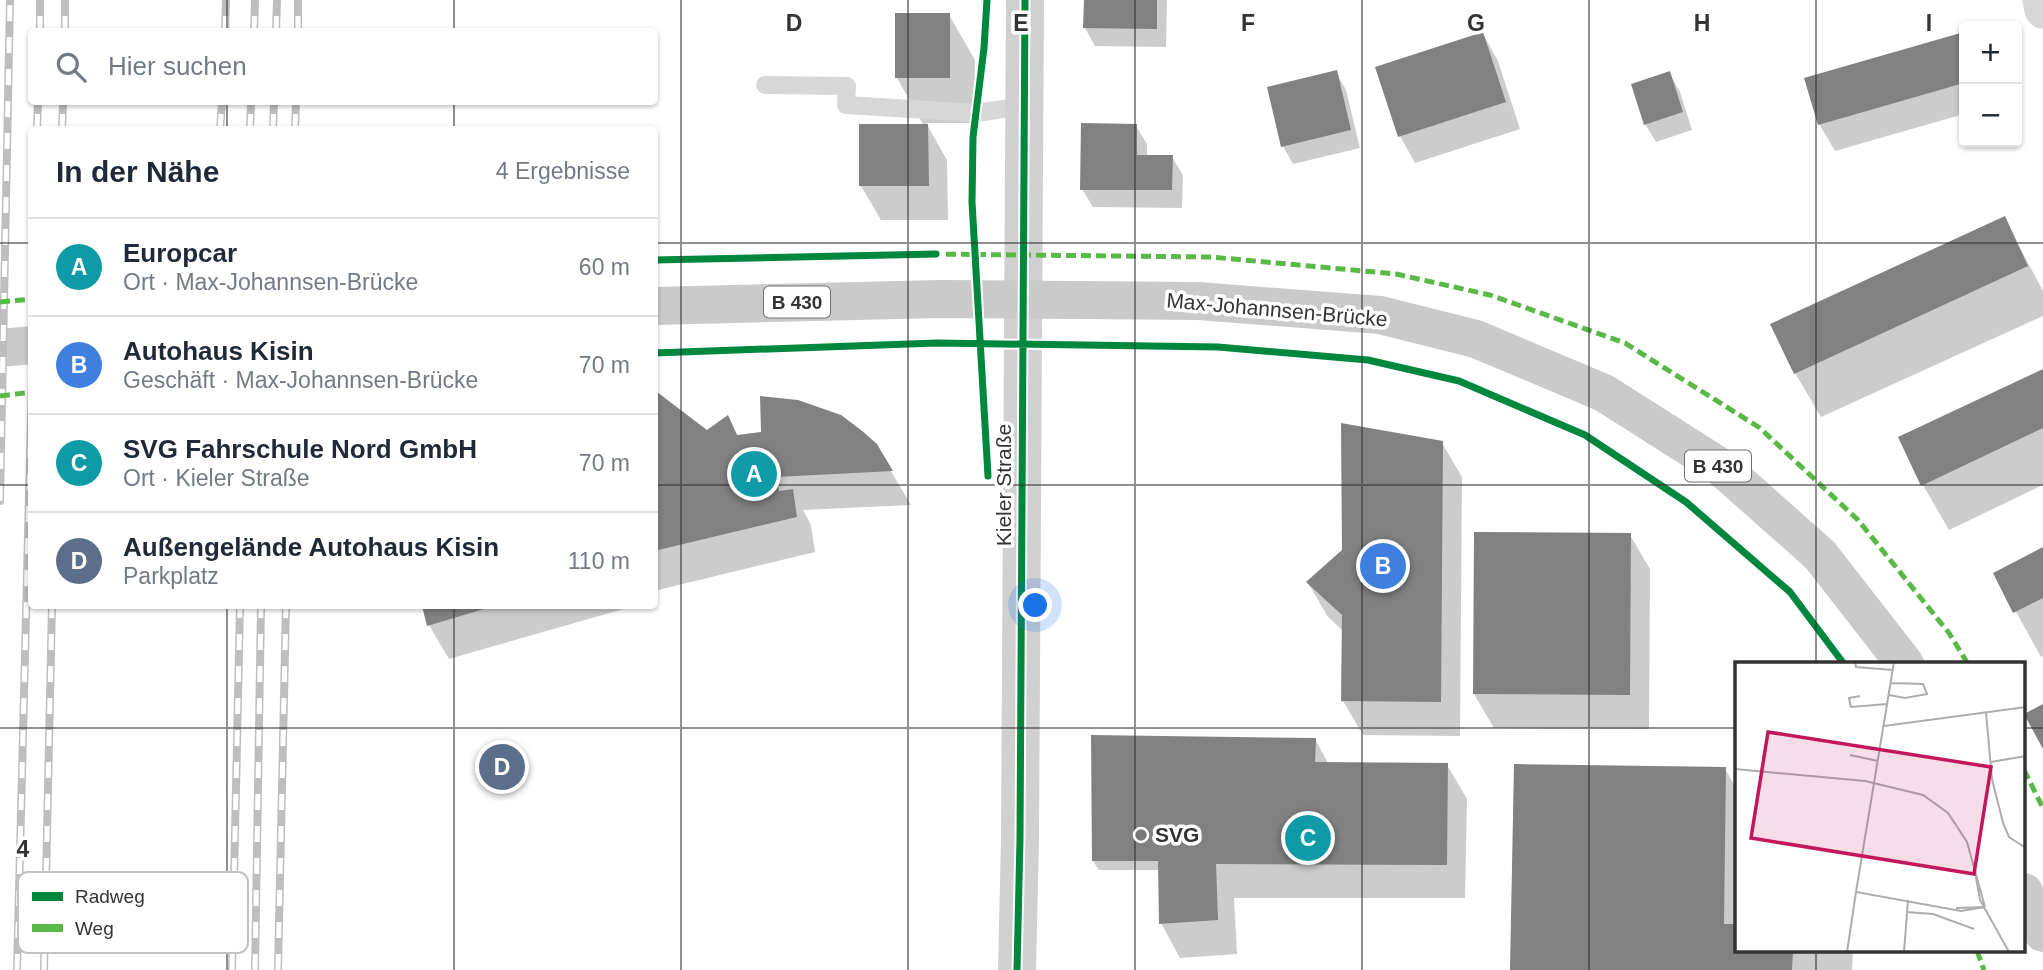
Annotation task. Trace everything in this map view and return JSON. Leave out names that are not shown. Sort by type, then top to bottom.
[{"type":"main road","name":"Kieler Straße","points":[[1017,970],[1025,0]]},
{"type":"main road","name":"Max-Johannsen-Brücke","points":[[658,306],[940,299],[1198,301],[1380,315],[1476,339],[1604,393],[1722,468],[1821,555],[1903,662]]},
{"type":"main road","points":[[0,348],[28,345]]},
{"type":"main road","points":[[2025,894],[2043,933]]},
{"type":"street","points":[[2041,0],[2043,10]]},
{"type":"lane","points":[[765,85],[847,86],[846,105],[976,113],[1024,106]]},
{"type":"building","points":[[1084,0],[1157,0],[1157,29],[1083,28]]},
{"type":"building","points":[[895,13],[950,13],[950,78],[895,78]]},
{"type":"building","points":[[1483,32],[1506,102],[1398,137],[1375,67]]},
{"type":"building","points":[[1959,33],[1959,84],[1818,125],[1804,78]]},
{"type":"building","points":[[1337,70],[1351,130],[1281,147],[1267,87]]},
{"type":"building","points":[[1670,71],[1683,112],[1644,125],[1631,84]]},
{"type":"building","points":[[1081,123],[1137,124],[1137,155],[1173,155],[1172,190],[1080,190]]},
{"type":"building","points":[[859,124],[928,124],[929,186],[859,186]]},
{"type":"building","points":[[2005,216],[2028,266],[1794,374],[1770,324]]},
{"type":"building","points":[[2043,369],[2043,428],[1921,486],[1898,437]]},
{"type":"building","points":[[658,393],[707,430],[728,415],[737,435],[761,432],[760,396],[798,400],[841,415],[877,444],[893,471],[776,477],[779,491],[793,489],[797,517],[658,550]]},
{"type":"building","points":[[1341,423],[1443,441],[1441,702],[1341,701],[1342,615],[1306,582],[1342,550]]},
{"type":"building","points":[[1474,532],[1631,533],[1630,695],[1473,694]]},
{"type":"building","points":[[2043,547],[2043,598],[2013,613],[1993,573]]},
{"type":"building","points":[[423,609],[484,609],[427,626]]},
{"type":"building","points":[[2043,704],[2043,749],[2025,716]]},
{"type":"building","points":[[1091,735],[1316,738],[1315,762],[1448,763],[1447,865],[1216,864],[1218,920],[1159,924],[1158,861],[1092,861]]},
{"type":"building","points":[[1514,764],[1726,767],[1724,924],[1735,924],[1735,953],[1793,953],[1792,970],[1510,970]]},
{"type":"railway","points":[[0,501],[10,0]]},
{"type":"railway","points":[[40,0],[40,28]]},
{"type":"railway","points":[[65,0],[65,28]]},
{"type":"railway","points":[[225,28],[226,0]]},
{"type":"railway","points":[[254,28],[255,0]]},
{"type":"railway","points":[[276,28],[277,0]]},
{"type":"railway","points":[[298,0],[298,28]]},
{"type":"railway","points":[[37,126],[38,105]]},
{"type":"railway","points":[[62,126],[63,105]]},
{"type":"railway","points":[[220,126],[222,105]]},
{"type":"railway","points":[[250,126],[251,105]]},
{"type":"railway","points":[[273,126],[274,105]]},
{"type":"railway","points":[[295,126],[296,105]]},
{"type":"railway","points":[[19,872],[28,537]]},
{"type":"railway","points":[[46,872],[52,609]]},
{"type":"railway","points":[[234,872],[240,609]]},
{"type":"railway","points":[[255,970],[261,609]]},
{"type":"railway","points":[[278,970],[286,609]]},
{"type":"railway","points":[[17,970],[18,931]]},
{"type":"railway","points":[[44,953],[44,970]]},
{"type":"railway","points":[[232,953],[232,970]]},
{"type":"marked path","points":[[931,254],[1211,257],[1396,274],[1490,295],[1625,343],[1760,428],[1858,520],[1949,633],[1967,662]]},
{"type":"marked path","points":[[0,302],[28,299]]},
{"type":"marked path","points":[[0,396],[28,392]]},
{"type":"marked path","points":[[2025,772],[2043,808]]},
{"type":"marked path","points":[[1978,953],[1984,970]]},
{"type":"cycle path","points":[[987,0],[973,137],[972,202],[988,476]]},
{"type":"cycle path","points":[[1017,970],[1025,0]]},
{"type":"cycle path","points":[[658,260],[936,254]]},
{"type":"cycle path","points":[[658,353],[937,343],[1218,347],[1368,360],[1459,381],[1585,435],[1686,502],[1790,592],[1842,662]]},
{"type":"place","name":"Europcar","points":[[754,474]]},
{"type":"place","name":"Autohaus Kisin","points":[[1383,566]]},
{"type":"place","name":"Außengelände Autohaus Kisin","points":[[502,767]]},
{"type":"place","name":"SVG","points":[[1141,835]]},
{"type":"place","name":"SVG Fahrschule Nord GmbH","points":[[1308,838]]}]
